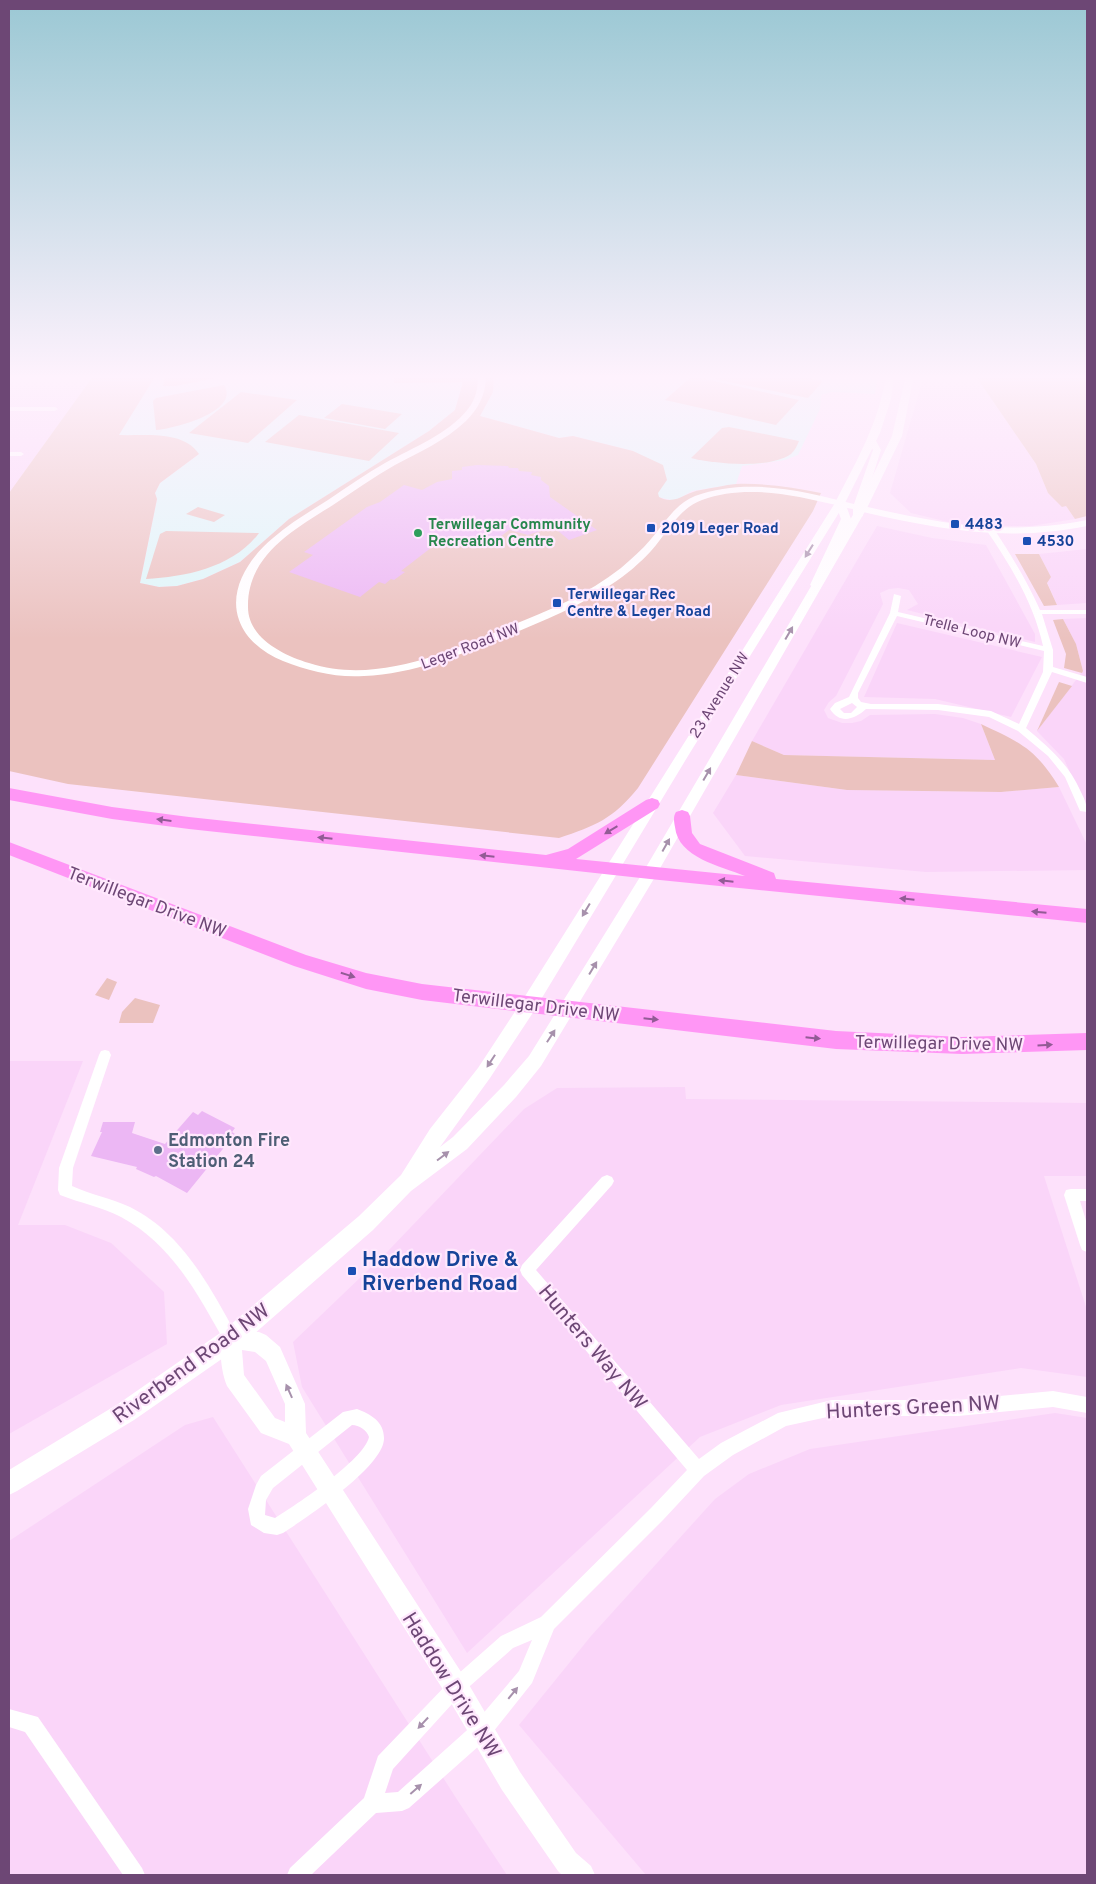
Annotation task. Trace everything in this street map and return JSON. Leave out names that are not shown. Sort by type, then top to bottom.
[{"type":"main road","name":"23 Avenue NW","points":[[528,1006],[652,804],[840,508],[862,463]]},
{"type":"main road","name":"23 Avenue NW","points":[[568,1010],[811,596],[883,463]]},
{"type":"main road","points":[[9,794],[122,815],[792,888],[1087,916]]},
{"type":"main road","points":[[535,861],[559,858],[574,853],[652,804]]},
{"type":"main road","points":[[682,816],[684,834],[694,848],[792,888]]},
{"type":"main road","name":"Terwillegar Drive NW","points":[[9,848],[301,961],[387,985],[528,1006],[836,1040],[898,1045],[1021,1046],[1087,1042]]},
{"type":"main road","name":"Riverbend Road NW","points":[[404,1185],[437,1135],[484,1073],[528,1006]]},
{"type":"main road","name":"Riverbend Road NW","points":[[9,1483],[126,1412],[231,1339],[356,1231],[404,1185],[460,1143],[510,1091],[535,1061],[568,1010]]},
{"type":"street","name":"Leger Road NW","points":[[391,463],[304,519],[274,541],[258,558],[247,577],[242,606],[246,626],[260,644],[283,657],[310,666],[339,672],[385,671],[414,667],[442,659],[585,596],[620,574],[680,512],[730,500],[758,497],[859,510]]},
{"type":"street","points":[[859,510],[873,463]]},
{"type":"street","points":[[811,596],[823,565],[846,518],[840,508]]},
{"type":"street","points":[[859,510],[956,528],[991,531],[1040,531],[1087,524]]},
{"type":"street","points":[[859,510],[957,537],[998,542],[1065,538]]},
{"type":"street","points":[[991,531],[1038,612],[1050,650],[1048,668],[1021,729]]},
{"type":"street","points":[[853,699],[854,692],[894,613],[897,596]]},
{"type":"street","points":[[1038,612],[1087,612]]},
{"type":"street","name":"Trelle Loop NW","points":[[894,613],[1050,650]]},
{"type":"street","points":[[1048,668],[1087,680]]},
{"type":"street","points":[[853,699],[838,705],[835,708],[837,712],[843,716],[854,715],[863,706]]},
{"type":"street","points":[[853,699],[863,706],[938,707],[991,714],[1021,729],[1051,754],[1069,776],[1084,809],[1087,809]]},
{"type":"street","points":[[105,1055],[66,1168],[65,1190],[123,1211],[167,1240],[190,1269],[231,1339],[234,1379],[268,1426],[300,1444]]},
{"type":"street","name":"Hunters Way NW","points":[[607,1181],[527,1270],[698,1470]]},
{"type":"street","points":[[1087,1195],[1071,1195],[1087,1245]]},
{"type":"street","name":"Haddow Drive NW","points":[[231,1339],[259,1342],[273,1354],[295,1404],[300,1444],[456,1687],[511,1781],[567,1862],[582,1875]]},
{"type":"street","name":"Hunters Green NW","points":[[547,1623],[526,1677],[482,1730],[402,1801],[372,1804],[385,1763],[456,1687],[506,1642],[547,1623],[657,1514],[698,1470],[727,1449],[784,1420],[832,1408],[958,1408],[1054,1399],[1087,1405]]},
{"type":"street","points":[[357,1417],[368,1421],[374,1429],[376,1440],[371,1453],[329,1490],[277,1527],[264,1525],[257,1519],[256,1507],[259,1494],[300,1444],[349,1418],[357,1417]]},
{"type":"street","points":[[9,1718],[31,1724],[134,1875]]},
{"type":"street","points":[[297,1875],[372,1804]]},
{"type":"shaded area","points":[[9,463],[31,463],[9,493]]},
{"type":"shaded area","points":[[31,463],[187,463],[160,483],[155,493],[157,499],[140,583],[159,587],[177,586],[203,579],[240,562],[289,519],[378,463],[659,463],[663,465],[667,480],[658,493],[659,497],[670,500],[695,491],[736,484],[779,486],[821,493],[813,511],[638,788],[629,799],[603,820],[559,838],[68,784],[9,771],[9,493]]},
{"type":"shaded area","points":[[187,463],[378,463],[289,519],[240,562],[203,579],[177,586],[159,587],[140,583],[157,499],[155,493],[160,483]]},
{"type":"shaded area","points":[[643,463],[764,463],[742,466],[736,484],[692,491],[675,501],[658,497]]},
{"type":"shaded area","points":[[727,463],[757,463],[742,464]]},
{"type":"shaded area","points":[[899,463],[1035,463],[1048,493],[1066,506],[1075,519],[1031,526],[965,526],[911,513],[890,493]]},
{"type":"shaded area","points":[[1087,463],[1087,516],[1075,519],[1066,506],[1062,507],[1048,493],[1036,464]]},
{"type":"shaded area","points":[[198,507],[225,515],[214,522],[186,514]]},
{"type":"shaded area","points":[[877,526],[932,538],[986,545],[1035,634],[1035,642],[907,610],[918,604],[909,590],[889,589],[880,593],[883,604],[836,696],[824,710],[828,718],[842,723],[852,723],[861,721],[870,715],[935,714],[963,718],[981,724],[995,760],[784,755],[752,741]]},
{"type":"shaded area","points":[[166,531],[259,533],[249,545],[223,562],[193,573],[146,579],[160,534]]},
{"type":"shaded area","points":[[1087,549],[1087,603],[1057,605],[1047,582],[1051,577],[1039,554]]},
{"type":"shaded area","points":[[1015,554],[1039,554],[1051,577],[1047,583],[1057,605],[1044,606]]},
{"type":"shaded area","points":[[1087,618],[1087,810],[1064,759],[1037,731],[1083,671],[1076,644],[1063,619]]},
{"type":"shaded area","points":[[1063,619],[1076,644],[1082,673],[1064,668],[1066,654],[1053,620]]},
{"type":"shaded area","points":[[897,623],[1042,657],[1011,717],[935,699],[864,697]]},
{"type":"shaded area","points":[[1059,682],[1072,686],[1037,731]]},
{"type":"shaded area","points":[[981,724],[1007,736],[1026,748],[1042,763],[1059,787],[1001,792],[847,790],[736,775],[752,741],[784,755],[995,760]]},
{"type":"shaded area","points":[[736,775],[847,790],[1001,792],[1059,787],[1087,845],[1087,870],[926,872],[745,856],[713,813]]},
{"type":"shaded area","points":[[107,978],[117,982],[109,1000],[95,995]]},
{"type":"shaded area","points":[[135,998],[160,1005],[153,1023],[119,1023],[122,1012]]},
{"type":"shaded area","points":[[9,1061],[83,1061],[18,1225],[65,1225],[111,1243],[164,1292],[167,1344],[9,1434]]},
{"type":"shaded area","points":[[685,1087],[686,1099],[1087,1103],[1087,1176],[1044,1176],[1087,1310],[1087,1377],[1021,1368],[781,1405],[700,1437],[467,1653],[302,1387],[293,1342],[388,1251],[524,1109],[557,1088]]},
{"type":"shaded area","points":[[1055,1413],[1087,1418],[1087,1875],[646,1875],[519,1725],[591,1636],[715,1499],[749,1474],[810,1449]]},
{"type":"shaded area","points":[[213,1417],[507,1875],[9,1875],[9,1541],[185,1425]]},
{"type":"building","name":"Terwillegar Community Recreation Centre","points":[[477,465],[508,466],[509,468],[518,468],[519,471],[532,472],[531,475],[541,477],[541,480],[549,486],[550,497],[597,530],[569,540],[557,530],[550,528],[528,535],[509,530],[500,537],[470,538],[464,536],[455,543],[449,541],[432,547],[401,571],[405,572],[394,580],[391,579],[385,584],[379,582],[360,597],[289,572],[313,555],[304,552],[367,507],[380,502],[404,485],[422,490],[437,482],[452,479],[452,471],[462,470],[462,467]]},
{"type":"building","name":"Edmonton Fire Station 24","points":[[202,1111],[235,1128],[232,1132],[235,1134],[187,1193],[156,1176],[154,1177],[136,1169],[137,1167],[91,1156],[102,1132],[100,1132],[103,1122],[135,1122],[132,1133],[165,1144],[193,1112],[198,1115]]},
{"type":"place","name":"4483","points":[[955,524]]},
{"type":"place","name":"2019 Leger Road","points":[[651,528]]},
{"type":"place","name":"Terwillegar Community Recreation Centre","points":[[418,533]]},
{"type":"place","name":"4530","points":[[1027,541]]},
{"type":"place","name":"Terwillegar Rec Centre & Leger Road","points":[[557,603]]},
{"type":"place","name":"Edmonton Fire Station 24","points":[[158,1150]]},
{"type":"place","name":"Haddow Drive & Riverbend Road","points":[[352,1271]]}]
